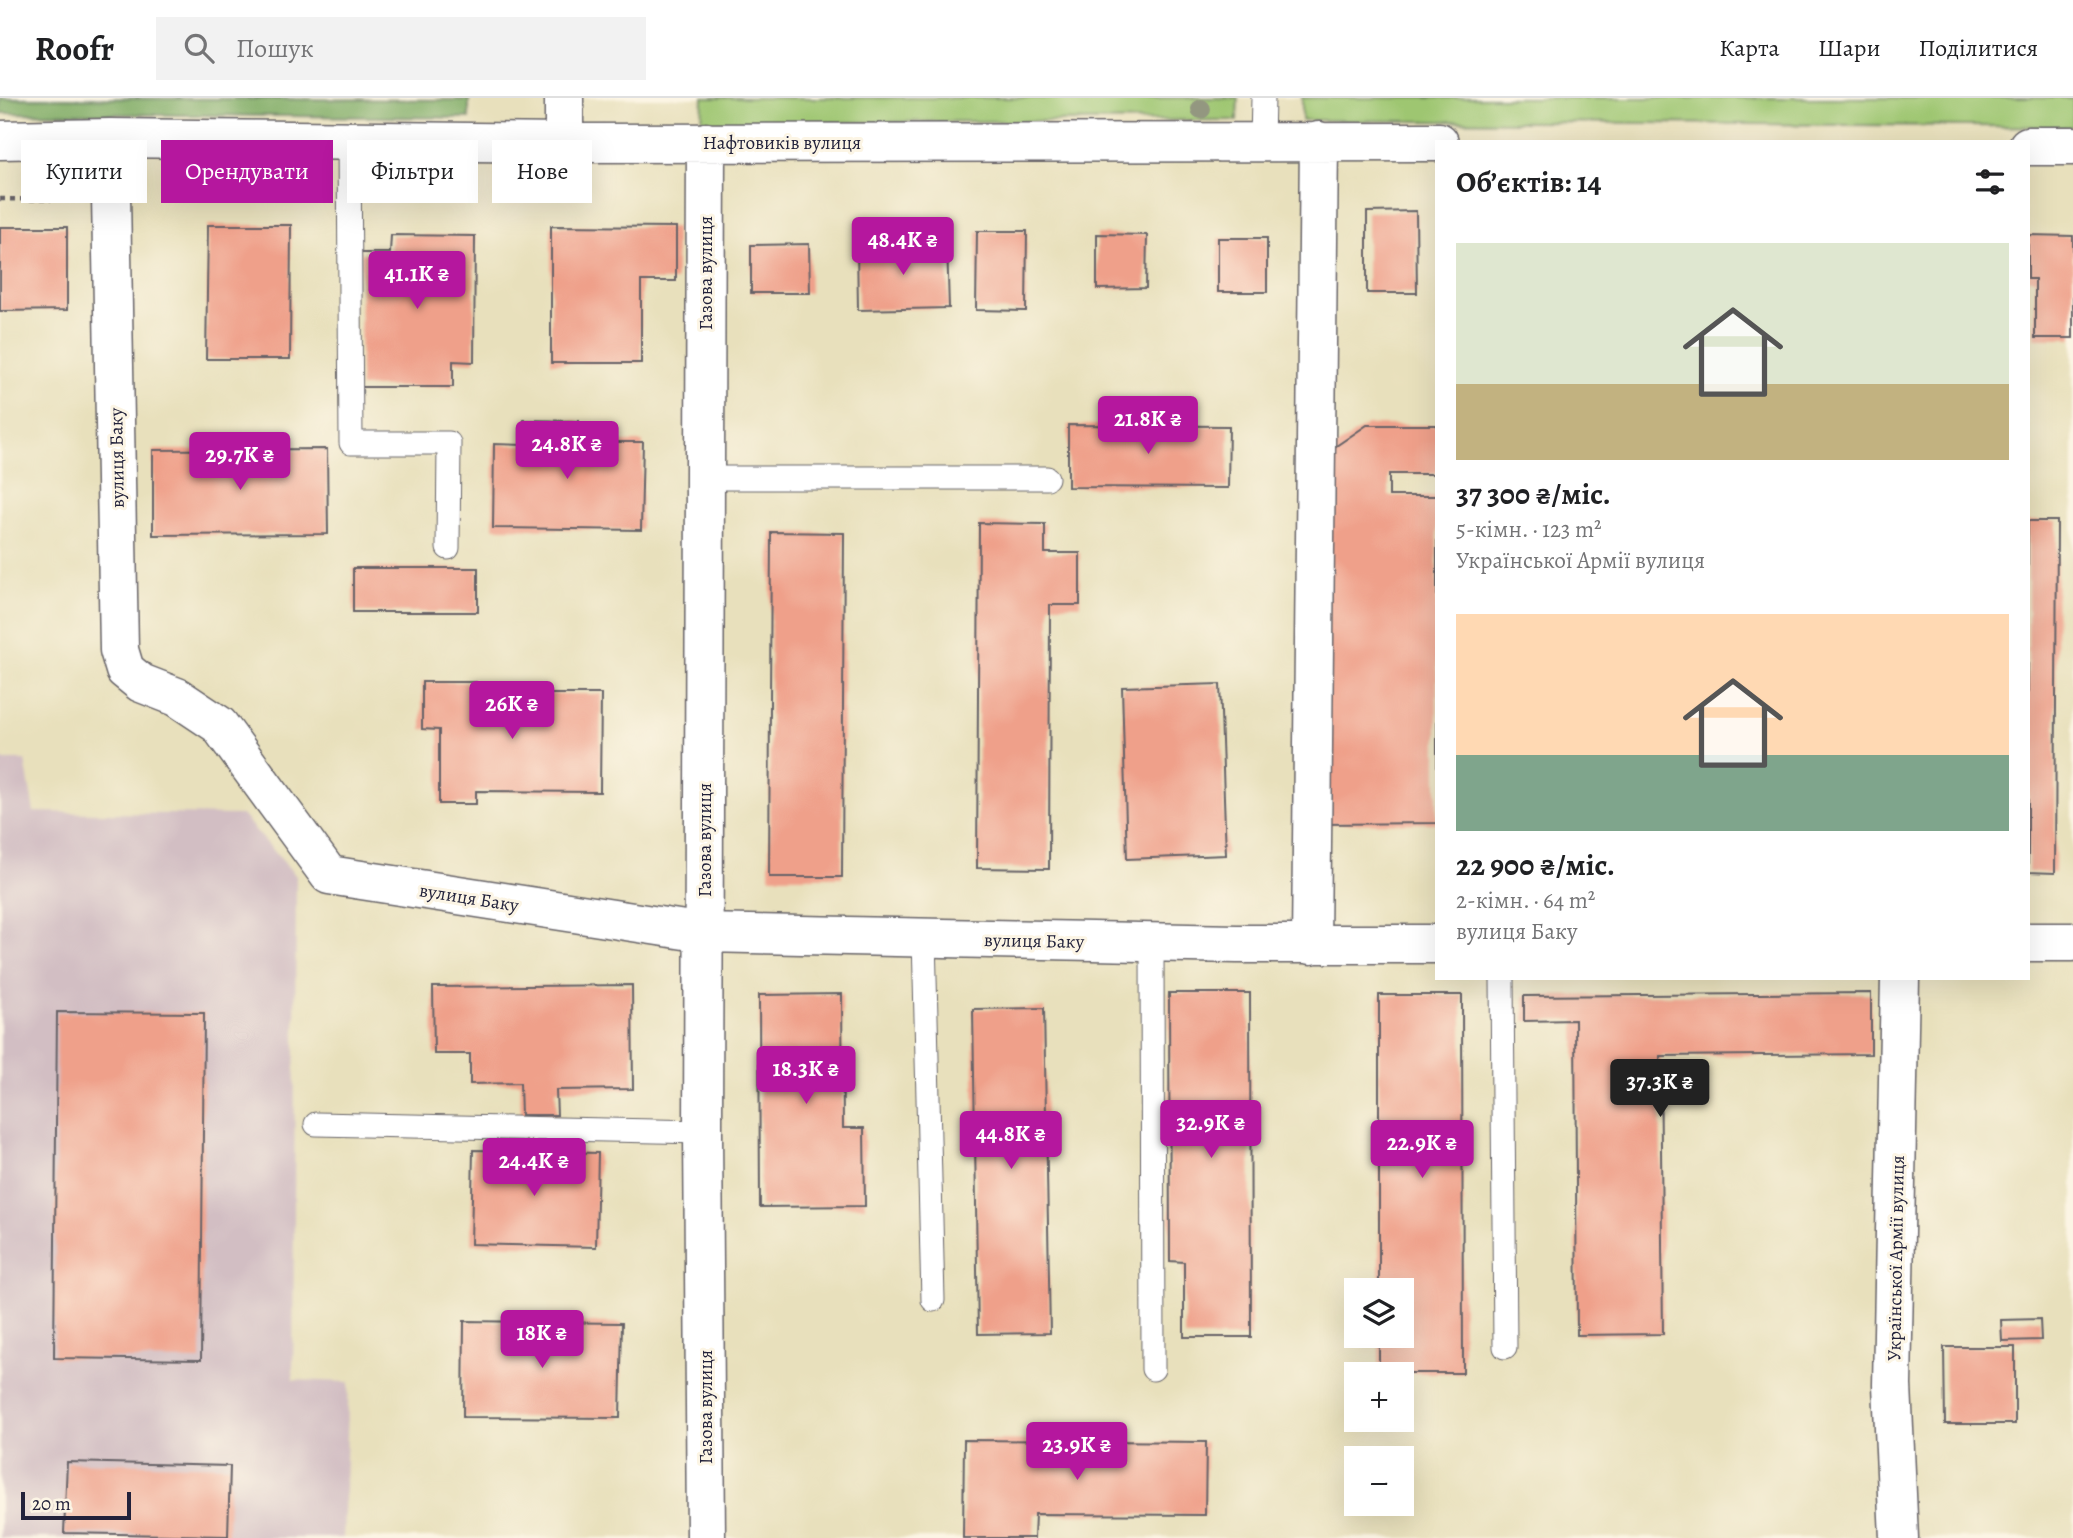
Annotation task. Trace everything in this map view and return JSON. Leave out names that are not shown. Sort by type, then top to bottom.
[{"type":"street","points":[[564,98],[564,140]]},
{"type":"street","name":"Нафтовиків вулиця","points":[[0,140],[110,138],[347,141]]},
{"type":"street","points":[[1311,945],[1319,141]]},
{"type":"street","name":"Газова вулиця","points":[[706,142],[706,1538]]},
{"type":"street","name":"Нафтовиків вулиця","points":[[592,143],[1435,142]]},
{"type":"street","points":[[2030,146],[2073,146]]},
{"type":"street","name":"вулиця Баку","points":[[111,203],[119,650],[125,670],[141,683],[177,696],[219,725],[328,875],[704,933],[1311,945],[1435,944]]},
{"type":"street","points":[[2030,942],[2073,942]]},
{"type":"street","name":"Української Армії вулиця","points":[[1899,1538],[1892,1385],[1900,980]]},
{"type":"lane","points":[[1262,141],[1263,98]]},
{"type":"lane","points":[[349,203],[351,443],[449,443],[448,548]]},
{"type":"lane","points":[[705,478],[1047,478]]},
{"type":"lane","points":[[924,937],[933,1300]]},
{"type":"lane","points":[[1152,942],[1153,1369]]},
{"type":"lane","points":[[1502,980],[1505,1347]]},
{"type":"lane","points":[[316,1124],[704,1132]]},
{"type":"path","points":[[0,199],[21,199]]},
{"type":"shaded area","points":[[0,760],[25,760],[34,812],[242,815],[296,876],[293,1380],[349,1382],[343,1538],[0,1538]]},
{"type":"green space","points":[[0,98],[469,100],[469,118],[0,113]]},
{"type":"green space","points":[[703,98],[1238,98],[1237,120],[702,123]]},
{"type":"green space","points":[[1302,98],[2073,98],[2073,127],[1302,120]]},
{"type":"building","points":[[1416,211],[1417,293],[1367,293],[1367,212]]},
{"type":"building","points":[[208,225],[291,225],[290,359],[206,359]]},
{"type":"building","points":[[551,226],[676,227],[676,281],[641,281],[641,363],[551,363]]},
{"type":"building","points":[[0,227],[67,227],[67,310],[0,311]]},
{"type":"building","points":[[977,231],[1027,231],[1026,311],[976,310]]},
{"type":"building","points":[[1097,234],[1147,235],[1146,288],[1097,289]]},
{"type":"building","points":[[391,235],[475,236],[474,362],[453,361],[453,387],[360,387],[361,253],[390,253]]},
{"type":"building","points":[[2030,235],[2073,236],[2073,338],[2035,338],[2035,279],[2030,279]]},
{"type":"building","points":[[1218,238],[1267,238],[1267,292],[1218,292]]},
{"type":"building","points":[[947,243],[949,308],[858,310],[857,245]]},
{"type":"building","points":[[809,244],[810,293],[751,293],[751,245]]},
{"type":"building","points":[[524,420],[579,421],[578,442],[643,442],[641,530],[493,528],[494,444],[524,445]]},
{"type":"building","points":[[1068,425],[1229,426],[1228,488],[1068,487]]},
{"type":"building","points":[[1367,425],[1435,425],[1435,474],[1389,474],[1389,496],[1435,496],[1435,823],[1320,824],[1320,457]]},
{"type":"building","points":[[327,449],[328,534],[153,535],[153,450]]},
{"type":"building","points":[[2030,521],[2057,521],[2055,873],[2030,872]]},
{"type":"building","points":[[979,523],[1045,524],[1045,553],[1080,553],[1080,605],[1050,605],[1049,869],[977,868]]},
{"type":"building","points":[[771,532],[844,533],[842,877],[769,877]]},
{"type":"building","points":[[353,568],[478,568],[478,612],[353,612]]},
{"type":"building","points":[[422,682],[476,682],[476,694],[601,694],[600,792],[476,791],[476,804],[439,804],[439,730],[422,729]]},
{"type":"building","points":[[1220,684],[1226,855],[1127,859],[1122,687]]},
{"type":"building","points":[[632,985],[633,1089],[556,1090],[557,1115],[521,1115],[520,1083],[470,1084],[470,1054],[434,1054],[433,987]]},
{"type":"building","points":[[1169,993],[1250,993],[1251,1337],[1184,1337],[1184,1262],[1170,1261]]},
{"type":"building","points":[[1871,993],[1871,1054],[1660,1056],[1663,1334],[1577,1335],[1575,1020],[1524,1021],[1524,996]]},
{"type":"building","points":[[842,994],[843,1128],[864,1128],[865,1206],[760,1207],[759,995]]},
{"type":"building","points":[[1379,995],[1462,995],[1463,1373],[1414,1373],[1414,1362],[1379,1362],[1379,1348],[1414,1348],[1414,1278],[1379,1278]]},
{"type":"building","points":[[1044,1008],[1050,1333],[978,1334],[973,1009]]},
{"type":"building","points":[[57,1012],[204,1013],[201,1360],[54,1358]]},
{"type":"building","points":[[473,1150],[598,1153],[596,1247],[471,1244]]},
{"type":"building","points":[[2040,1319],[2041,1340],[2002,1341],[2001,1320]]},
{"type":"building","points":[[464,1321],[622,1323],[620,1418],[463,1417]]},
{"type":"building","points":[[1944,1347],[2015,1347],[2015,1424],[1945,1424]]},
{"type":"building","points":[[964,1440],[1206,1442],[1205,1515],[1035,1514],[1034,1538],[963,1538]]},
{"type":"building","points":[[67,1462],[230,1466],[228,1536],[64,1533]]}]
